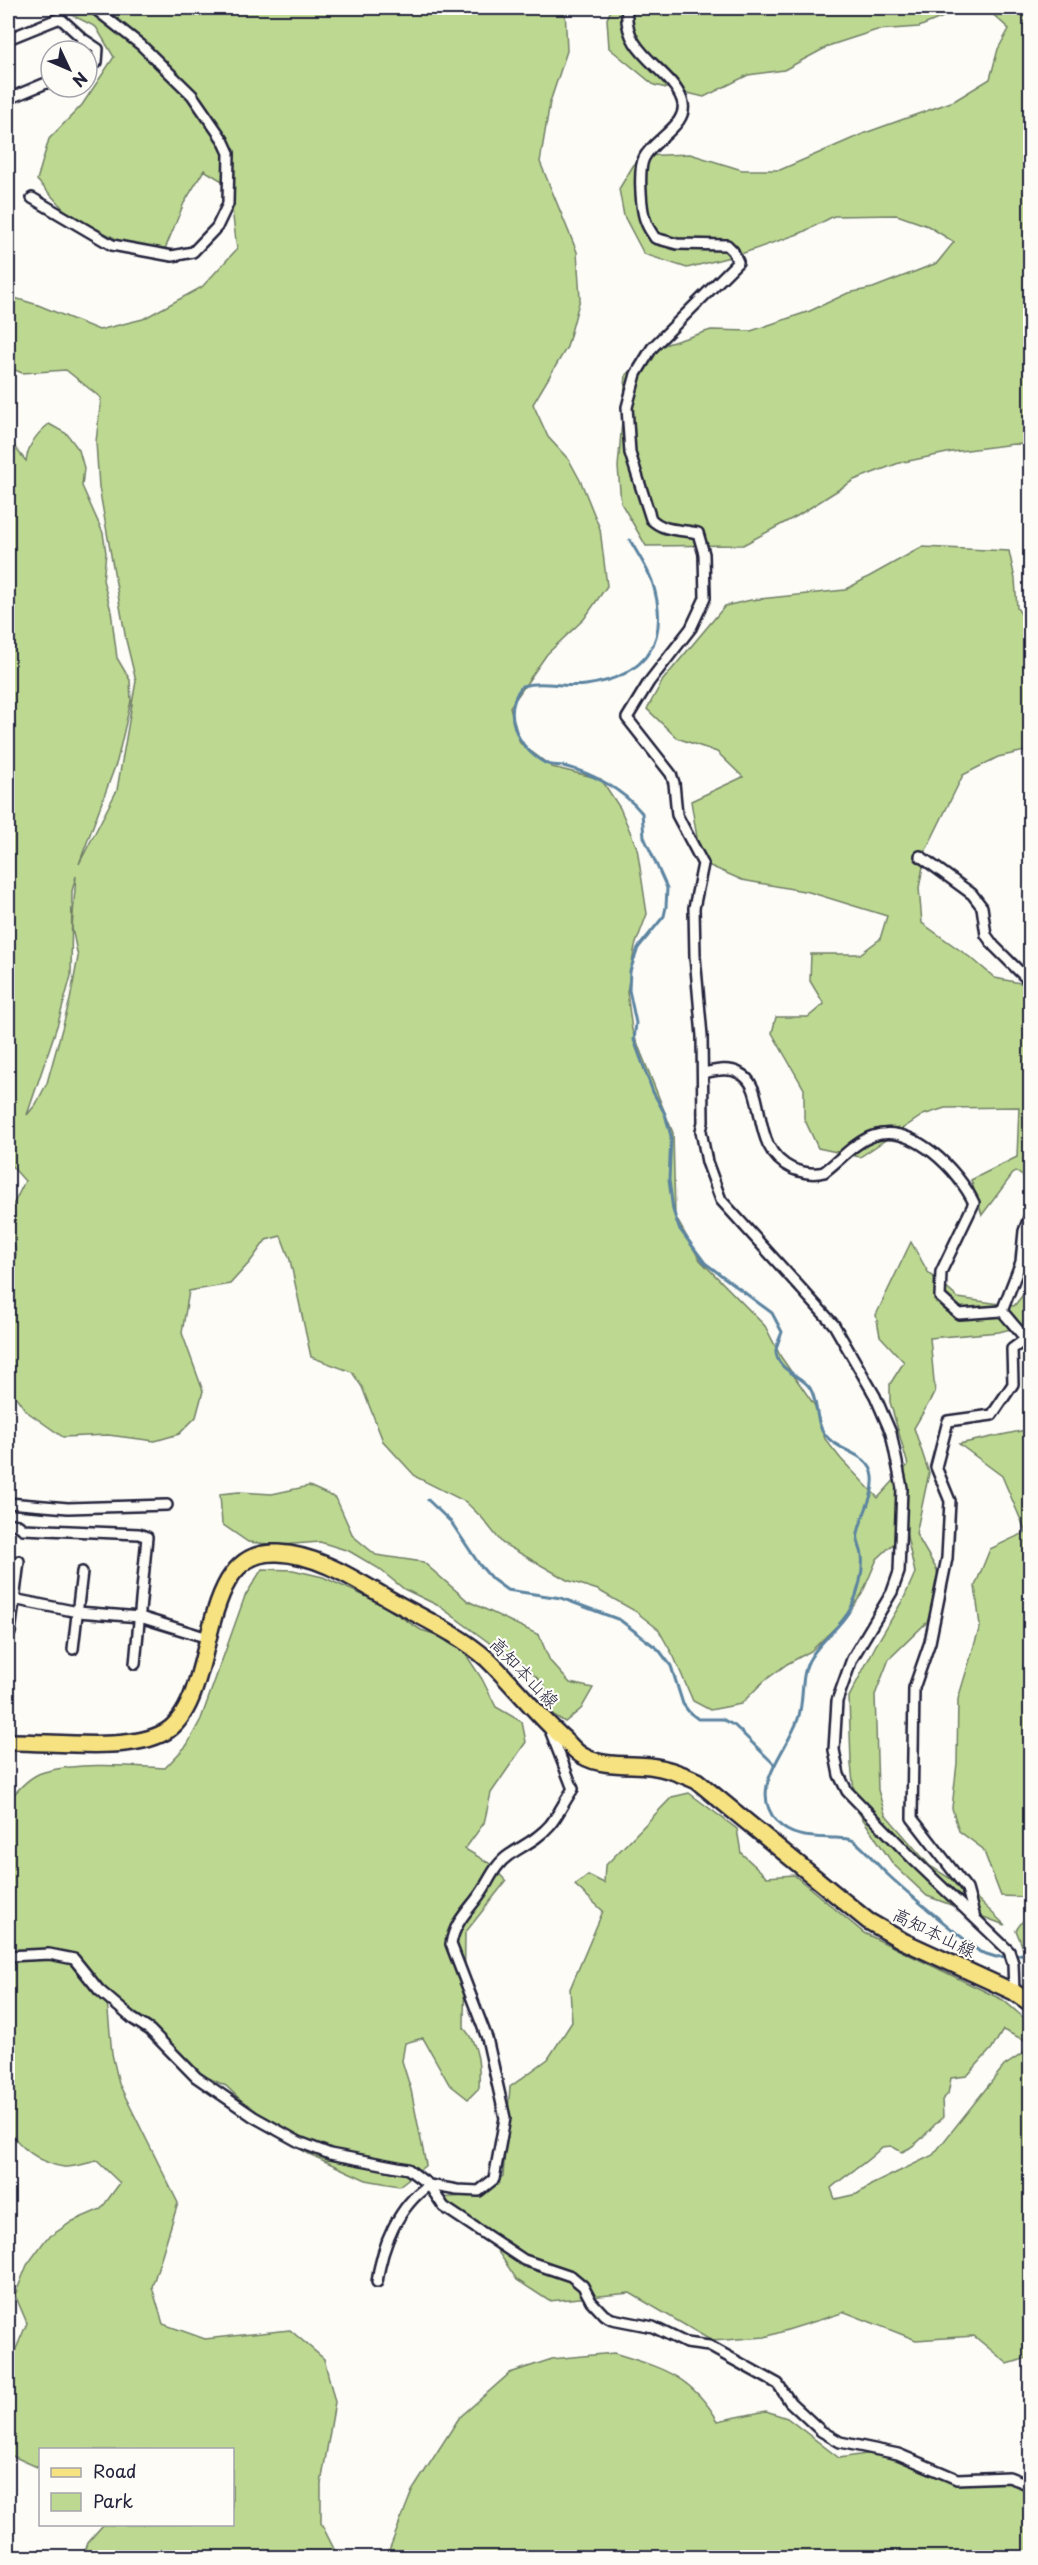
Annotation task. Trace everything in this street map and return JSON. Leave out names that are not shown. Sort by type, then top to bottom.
[{"type":"main road","name":"高知本山線","points":[[8,1742],[119,1743],[142,1740],[161,1733],[173,1725],[186,1708],[220,1599],[237,1570],[249,1559],[263,1554],[296,1555],[332,1568],[468,1644],[504,1677],[548,1725],[583,1756],[611,1764],[651,1766],[678,1772],[697,1781],[868,1921],[903,1941],[1014,1992],[1030,2003]]},
{"type":"street","points":[[32,198],[112,245],[172,256],[193,252],[217,227],[228,204],[229,153],[223,140],[192,95],[141,45],[94,8]]},
{"type":"street","points":[[627,8],[631,32],[639,50],[678,91],[684,112],[677,124],[662,136],[644,158],[640,172],[645,221],[655,238],[676,244],[727,246],[733,251],[738,262],[652,348],[636,374],[627,407],[630,453],[651,519],[659,527],[698,533],[704,554],[705,598],[695,618],[627,718],[671,774],[677,815],[703,864],[694,908],[695,957],[702,1036],[703,1122],[701,1131],[707,1162],[721,1200],[834,1325],[875,1396],[891,1433],[902,1488],[899,1572],[892,1592],[852,1659],[837,1701],[834,1750],[839,1775],[848,1791],[1009,1951],[1013,1963],[1014,1992]]},
{"type":"street","points":[[8,39],[60,18],[83,39]]},
{"type":"street","points":[[8,99],[39,86]]},
{"type":"street","points":[[920,856],[972,894],[981,907],[986,935],[1030,982]]},
{"type":"street","points":[[703,1073],[728,1070],[741,1073],[753,1085],[760,1123],[768,1146],[783,1164],[802,1173],[824,1172],[874,1135],[895,1133],[932,1150],[959,1177],[974,1203],[941,1272],[940,1297],[959,1314],[1002,1311]]},
{"type":"street","points":[[1002,1311],[1021,1262],[1024,1231],[1030,1215]]},
{"type":"street","points":[[976,1920],[967,1889],[912,1818],[914,1688],[930,1642],[947,1558],[950,1500],[936,1467],[948,1421],[992,1414],[1013,1384],[1012,1349],[1029,1341],[1002,1311]]},
{"type":"street","points":[[8,1503],[68,1508],[167,1505]]},
{"type":"street","points":[[8,1522],[23,1529],[139,1534],[147,1538],[135,1664]]},
{"type":"street","points":[[10,1633],[11,1599],[19,1561]]},
{"type":"street","points":[[73,1649],[82,1572]]},
{"type":"street","points":[[11,1599],[78,1612],[140,1617],[208,1638]]},
{"type":"street","points":[[377,2282],[379,2268],[392,2231],[404,2209],[418,2192],[429,2185],[457,2190],[479,2190],[494,2179],[505,2118],[487,2038],[451,1944],[453,1931],[459,1919],[483,1890],[492,1872],[508,1856],[530,1844],[550,1824],[573,1789],[548,1725]]},
{"type":"street","points":[[8,1956],[49,1954],[74,1959],[99,1990],[133,2019],[150,2030],[196,2077],[254,2118],[299,2142],[330,2154],[408,2169],[429,2185],[444,2207],[524,2260],[571,2276],[582,2286],[591,2301],[604,2315],[612,2319],[653,2327],[686,2343],[709,2346],[778,2384],[790,2402],[821,2431],[840,2442],[898,2454],[957,2479],[1009,2477],[1030,2485]]},
{"type":"green space","points":[[58,8],[565,8],[567,51],[550,102],[540,162],[577,252],[580,299],[567,347],[533,404],[548,437],[569,460],[581,482],[600,529],[607,586],[584,619],[547,654],[510,707],[520,743],[552,767],[601,779],[620,808],[637,848],[647,914],[635,946],[627,992],[632,1030],[673,1133],[675,1216],[700,1260],[765,1326],[781,1357],[815,1406],[825,1439],[878,1498],[908,1465],[890,1402],[890,1384],[904,1362],[880,1336],[876,1315],[911,1242],[928,1272],[958,1298],[1014,1306],[1030,1286],[1030,1324],[999,1332],[930,1338],[935,1392],[914,1428],[929,1473],[916,1534],[937,1570],[939,1586],[928,1621],[889,1659],[875,1695],[878,1790],[885,1814],[930,1866],[967,1889],[1005,1925],[927,1896],[893,1864],[856,1809],[851,1764],[849,1697],[904,1598],[915,1573],[906,1532],[877,1559],[862,1594],[845,1618],[811,1651],[787,1664],[763,1682],[741,1704],[710,1710],[693,1701],[674,1657],[658,1629],[635,1611],[598,1590],[567,1580],[502,1543],[466,1502],[416,1477],[383,1441],[362,1387],[352,1372],[311,1357],[290,1260],[281,1236],[266,1240],[230,1284],[189,1291],[182,1333],[203,1391],[196,1417],[179,1434],[155,1441],[108,1435],[63,1437],[26,1411],[8,1386],[8,1299],[16,1254],[9,1213],[25,1181],[8,1162],[14,1137],[8,1149],[8,439],[26,461],[33,440],[49,424],[67,434],[79,450],[84,468],[82,486],[103,533],[106,553],[103,580],[111,611],[117,658],[130,680],[131,701],[117,761],[79,864],[117,790],[136,681],[126,640],[99,487],[96,442],[101,398],[66,370],[22,373],[8,367],[8,296],[38,305],[99,330],[143,319],[202,287],[237,249],[229,185],[204,170],[184,203],[165,249],[128,245],[68,214],[37,180],[49,139],[86,99],[99,99],[99,80],[114,57],[96,27]],"holes":[[[76,876],[72,928],[78,957],[70,1000],[47,1083],[36,1104],[27,1115],[71,976],[72,891]]]},
{"type":"green space","points":[[612,8],[983,8],[950,14],[919,27],[877,30],[831,45],[784,70],[748,75],[704,97],[654,85],[609,48],[607,19]]},
{"type":"green space","points":[[986,8],[1030,8],[1030,445],[1014,444],[952,452],[899,463],[854,480],[797,516],[743,545],[646,546],[621,503],[618,467],[626,375],[658,347],[711,330],[751,331],[810,311],[848,293],[873,288],[937,263],[954,242],[928,226],[897,215],[834,216],[801,233],[738,255],[687,268],[644,254],[624,216],[619,189],[639,156],[690,154],[742,170],[780,170],[865,133],[954,101],[990,79],[998,49],[1009,29]]},
{"type":"green space","points":[[922,547],[1009,551],[1015,579],[1017,608],[1030,627],[1030,750],[998,757],[963,775],[926,850],[919,888],[922,923],[995,978],[1030,985],[1030,1181],[1015,1171],[982,1215],[971,1180],[1017,1157],[1019,1107],[945,1108],[923,1115],[860,1157],[818,1148],[804,1118],[804,1089],[772,1033],[776,1017],[808,1017],[824,1004],[810,981],[811,954],[860,954],[880,939],[887,916],[809,892],[742,880],[701,862],[691,801],[743,777],[717,752],[677,738],[647,709],[663,680],[725,606],[751,600],[845,590]]},
{"type":"green space","points":[[1030,1429],[1030,1903],[1027,1897],[1001,1896],[983,1849],[959,1831],[952,1808],[957,1763],[958,1699],[980,1626],[975,1586],[990,1549],[1026,1532],[1002,1476],[959,1444]]},
{"type":"green space","points":[[309,1486],[336,1498],[353,1536],[376,1555],[423,1562],[468,1601],[539,1635],[550,1661],[570,1683],[593,1688],[581,1709],[565,1722],[552,1714],[545,1686],[523,1664],[495,1647],[439,1606],[404,1589],[378,1568],[349,1551],[320,1542],[280,1545],[248,1542],[222,1524],[220,1494],[239,1492],[272,1494]]},
{"type":"green space","points":[[262,1569],[293,1570],[323,1577],[378,1602],[421,1630],[450,1639],[461,1647],[482,1679],[496,1707],[522,1722],[526,1742],[491,1793],[484,1823],[465,1849],[489,1863],[506,1881],[465,1933],[464,2028],[478,2056],[479,2088],[468,2099],[449,2084],[423,2038],[405,2043],[402,2061],[411,2090],[426,2165],[399,2186],[366,2180],[309,2154],[281,2138],[226,2086],[196,2072],[127,2009],[107,2001],[112,2054],[119,2084],[178,2203],[152,2287],[163,2324],[205,2339],[290,2330],[324,2359],[335,2402],[321,2484],[321,2523],[338,2557],[82,2557],[87,2543],[102,2526],[234,2526],[234,2448],[39,2448],[39,2467],[8,2454],[8,2349],[15,2351],[27,2323],[15,2295],[27,2265],[46,2239],[73,2221],[101,2209],[120,2183],[97,2161],[64,2167],[39,2158],[17,2141],[8,2127],[8,1801],[33,1777],[58,1769],[104,1765],[165,1768],[187,1745],[201,1719],[245,1596]]},
{"type":"green space","points":[[689,1793],[737,1829],[741,1853],[767,1877],[794,1875],[864,1933],[1003,2000],[1030,2023],[1030,2040],[1024,2040],[1003,2030],[993,2047],[967,2076],[951,2078],[948,2094],[942,2100],[943,2117],[919,2141],[902,2152],[891,2146],[882,2147],[831,2188],[835,2199],[857,2194],[933,2155],[1004,2066],[1030,2051],[1030,2357],[1008,2364],[974,2336],[916,2340],[845,2312],[765,2337],[712,2341],[630,2293],[549,2301],[517,2280],[487,2235],[440,2198],[475,2195],[503,2176],[510,2087],[548,2059],[572,2022],[570,1989],[603,1911],[575,1885],[588,1875],[604,1883],[605,1866],[672,1797]]},
{"type":"green space","points":[[1030,1911],[1030,1966],[1016,1930]]},
{"type":"green space","points":[[614,2353],[647,2363],[674,2375],[697,2393],[718,2421],[766,2411],[787,2418],[839,2458],[894,2450],[949,2475],[1012,2484],[1030,2490],[1030,2557],[386,2558],[412,2491],[459,2418],[510,2373],[552,2359]]},
{"type":"waterway","points":[[630,540],[650,576],[657,602],[656,637],[649,652],[639,664],[607,680],[578,686],[538,684],[522,686],[513,708],[515,729],[527,748],[545,763],[574,769],[607,783],[642,813],[644,837],[667,888],[666,907],[664,916],[638,948],[630,971],[629,990],[636,1023],[634,1040],[653,1092],[665,1114],[671,1136],[669,1180],[673,1210],[679,1228],[705,1263],[772,1313],[782,1332],[776,1348],[781,1365],[810,1388],[823,1432],[834,1443],[867,1463],[873,1477],[872,1491],[858,1537],[862,1561],[854,1602],[847,1615],[815,1651],[807,1664],[798,1719],[772,1770],[768,1783],[766,1796],[769,1809],[777,1822],[790,1832],[812,1837],[854,1841],[897,1883],[980,1952],[996,1957],[1008,1956]]},
{"type":"waterway","points":[[428,1500],[451,1522],[492,1579],[507,1590],[561,1598],[620,1620],[659,1650],[671,1666],[683,1704],[689,1712],[698,1719],[722,1719],[735,1726],[774,1764]]},
{"type":"waterway","points":[[1014,1956],[1030,1952]]}]
